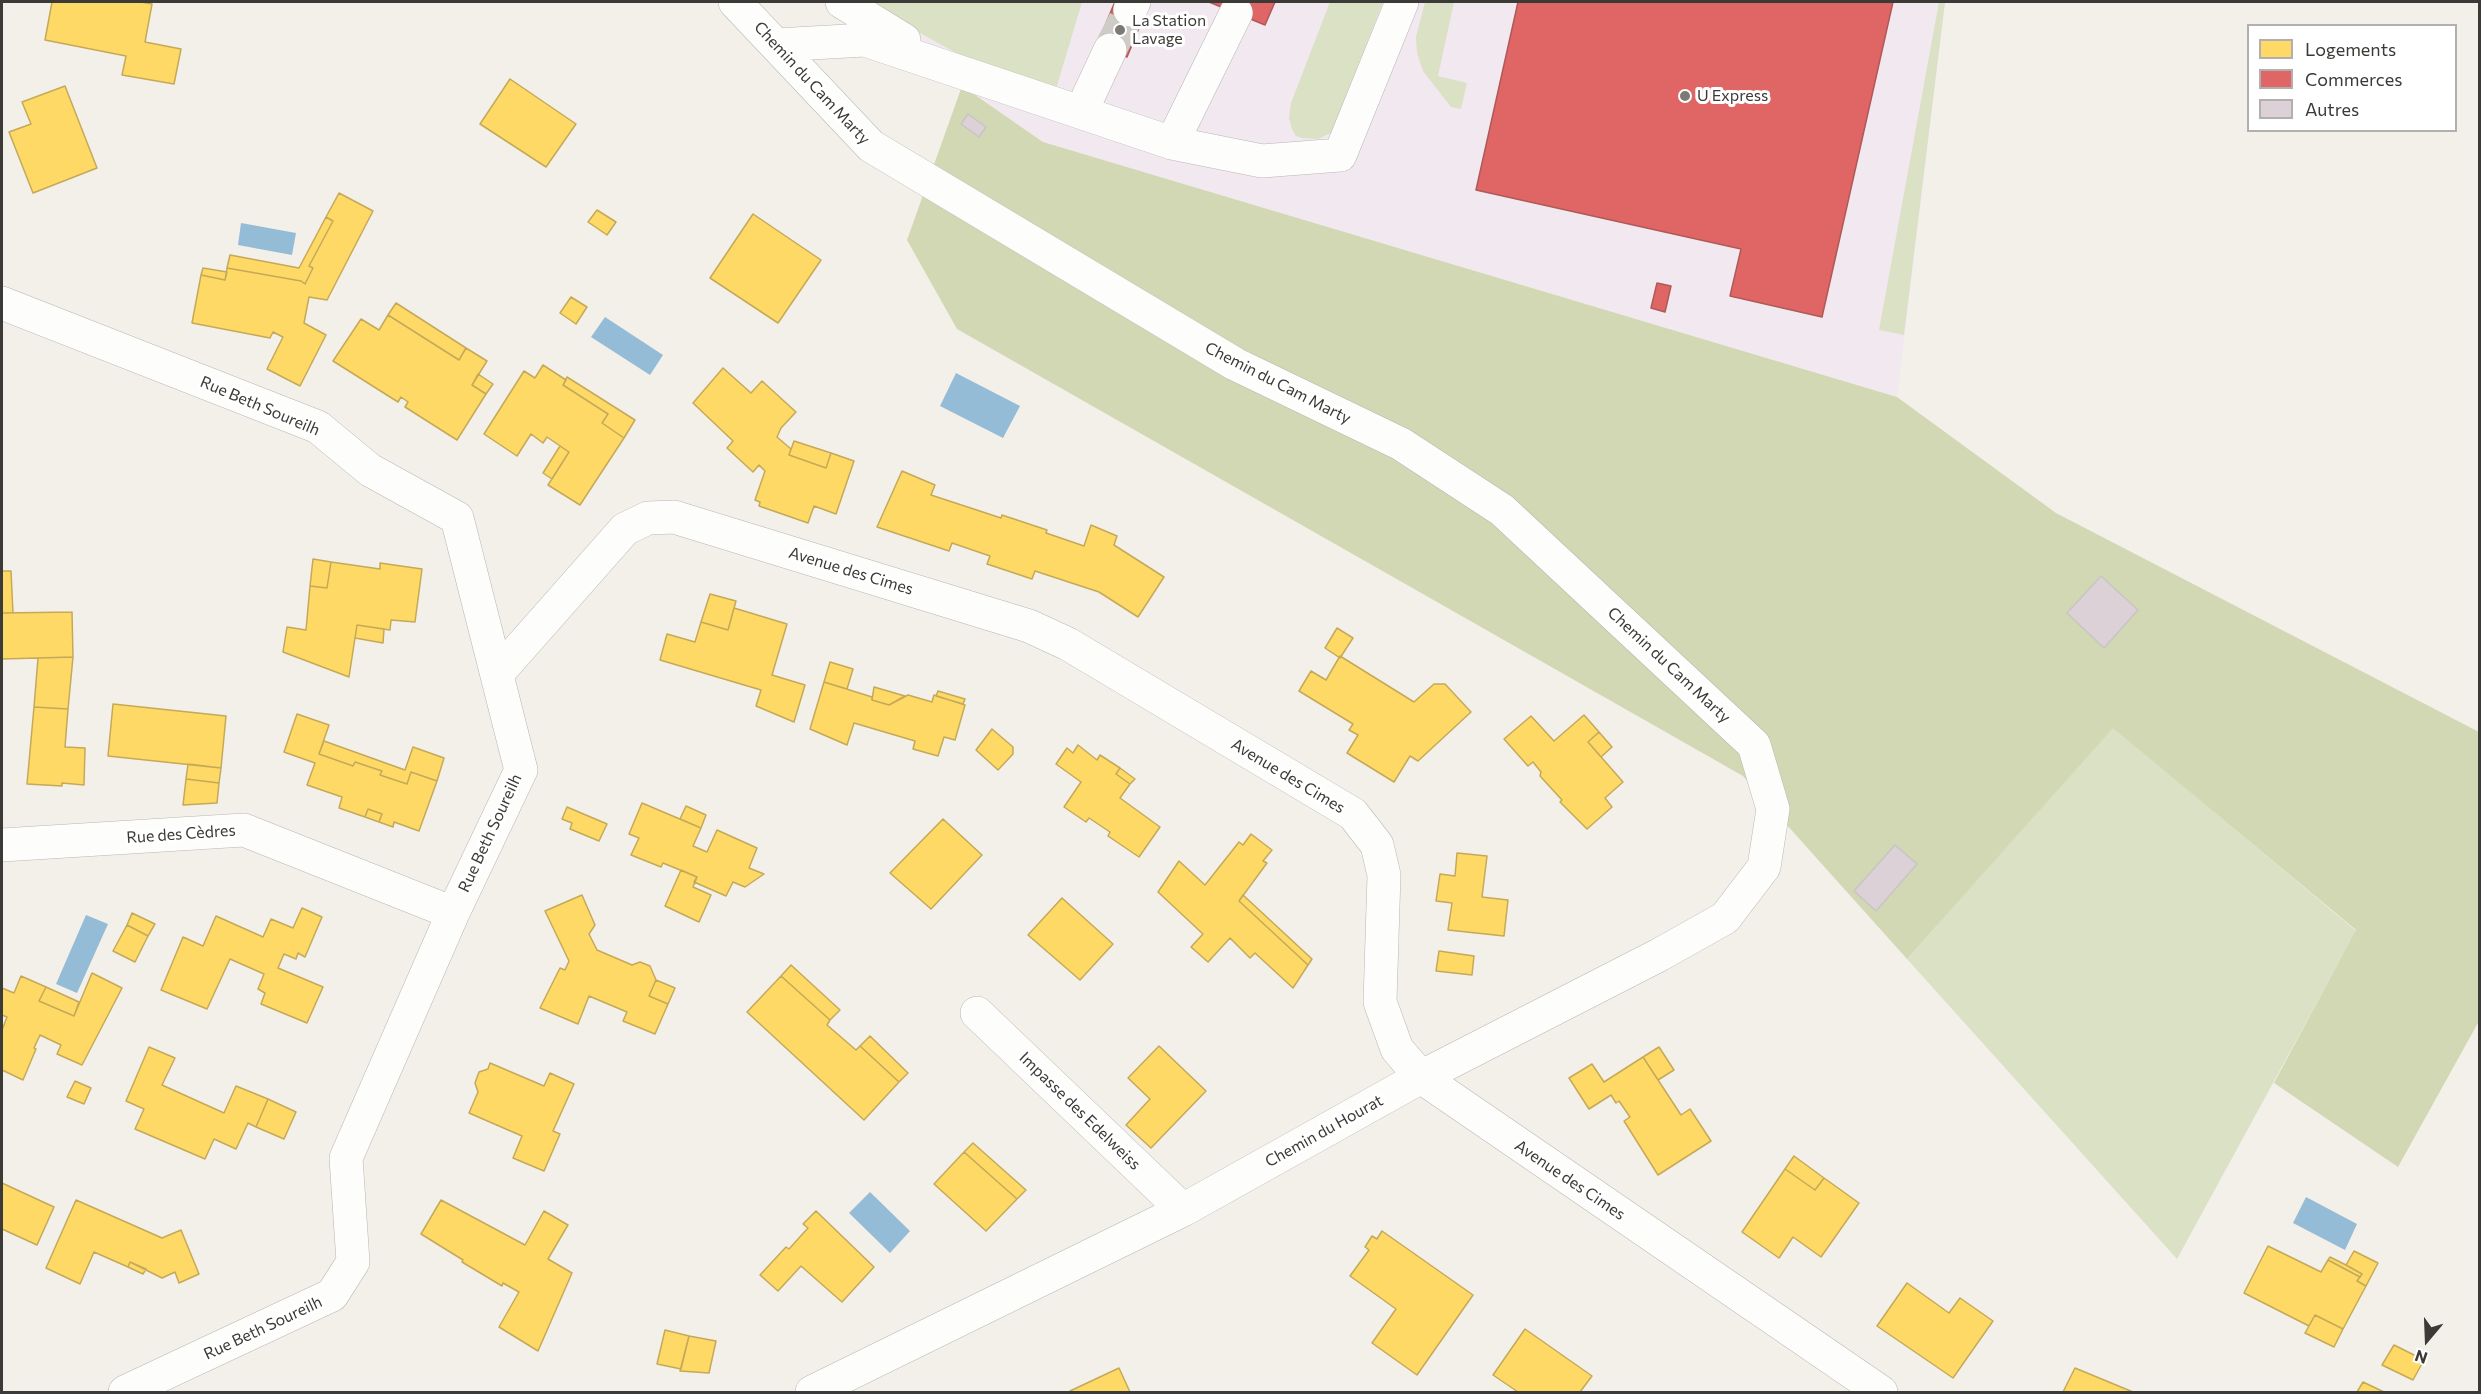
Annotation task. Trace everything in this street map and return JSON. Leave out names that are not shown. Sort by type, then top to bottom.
[{"type":"street","name":"Chemin du Cam Marty","points":[[735,2],[870,146],[1234,364],[1401,444],[1502,510],[1754,745],[1773,810]]},
{"type":"street","points":[[842,2],[941,64]]},
{"type":"street","points":[[776,45],[865,40],[1172,143],[1262,161],[1340,155],[1402,2]]},
{"type":"street","points":[[1172,143],[1236,13]]},
{"type":"street","points":[[1081,112],[1110,50]]},
{"type":"street","name":"Rue Beth Soureilh","points":[[2,303],[318,427],[370,470],[457,518],[521,770],[453,913],[346,1158],[353,1262],[332,1295],[125,1392]]},
{"type":"street","name":"Avenue des Cimes","points":[[497,674],[626,529],[648,518],[674,517],[1029,626],[1068,644],[1353,814],[1377,845],[1384,875],[1380,1002],[1397,1049],[1421,1077],[1881,1392]]},
{"type":"street","name":"Chemin du Hourat","points":[[812,1392],[1183,1210],[1421,1077],[1659,955],[1725,918],[1764,867],[1773,810]]},
{"type":"street","name":"Rue des Cèdres","points":[[2,845],[244,830],[453,913]]},
{"type":"street","name":"Impasse des Edelweiss","points":[[977,1012],[1183,1210]]},
{"type":"shaded area","points":[[839,2],[1945,2],[1897,397],[1043,142]]},
{"type":"green space","points":[[863,2],[1082,2],[1056,89],[960,55]]},
{"type":"green space","points":[[1330,2],[1383,2],[1331,133],[1318,139],[1302,138],[1296,136],[1292,129],[1289,118],[1291,103]]},
{"type":"green space","points":[[1425,2],[1454,2],[1438,76],[1467,83],[1461,109],[1451,107],[1423,71],[1417,53],[1416,37]]},
{"type":"green space","points":[[1939,2],[1945,2],[1904,335],[1879,330]]},
{"type":"green space","points":[[962,86],[1043,142],[1897,397],[2056,513],[2479,732],[2479,1021],[2398,1167],[2274,1083],[2356,930],[2113,728],[1907,959],[1743,776],[957,329],[907,240]]},
{"type":"green space","points":[[2113,727],[2356,931],[2177,1259],[1907,959]]},
{"type":"water","points":[[241,223],[296,233],[292,255],[238,245]]},
{"type":"water","points":[[605,317],[663,355],[650,375],[591,337]]},
{"type":"water","points":[[956,373],[1020,406],[1003,438],[940,406]]},
{"type":"water","points":[[86,915],[108,924],[77,993],[56,984]]},
{"type":"water","points":[[870,1192],[910,1231],[890,1253],[849,1213]]},
{"type":"water","points":[[2306,1197],[2357,1224],[2345,1250],[2293,1223]]},
{"type":"building: Logements","points":[[52,2],[152,4],[145,42],[181,49],[174,84],[122,75],[126,56],[45,40]]},
{"type":"building: Logements","points":[[510,79],[576,124],[546,167],[480,124]]},
{"type":"building: Logements","points":[[65,86],[97,168],[33,193],[9,132],[31,124],[22,102]]},
{"type":"building: Logements","points":[[339,193],[373,211],[327,300],[309,297],[304,323],[326,335],[300,386],[267,369],[283,337],[273,332],[270,338],[192,323],[201,275],[225,280],[227,268],[301,281],[305,284],[313,268],[309,266],[333,221],[326,217]]},
{"type":"building: Logements","points":[[597,210],[616,222],[607,235],[588,222]]},
{"type":"building: Logements","points":[[753,214],[821,260],[778,323],[710,278]]},
{"type":"building: Logements","points":[[326,217],[333,221],[309,266],[313,268],[305,284],[301,281],[227,268],[230,255],[299,268]]},
{"type":"building: Logements","points":[[203,268],[227,272],[225,280],[201,275]]},
{"type":"building: Logements","points":[[571,297],[587,307],[576,324],[560,313]]},
{"type":"building: Logements","points":[[396,303],[466,348],[459,360],[388,315]]},
{"type":"building: Logements","points":[[388,315],[459,360],[466,348],[487,361],[472,385],[486,394],[457,440],[405,407],[408,402],[401,397],[398,402],[333,361],[361,319],[379,330]]},
{"type":"building: Logements","points":[[543,365],[566,380],[563,385],[608,414],[602,423],[624,438],[580,505],[548,485],[569,452],[547,437],[543,443],[531,434],[517,456],[484,434],[524,371],[535,378]]},
{"type":"building: Logements","points":[[723,368],[751,393],[762,381],[796,412],[781,428],[777,437],[791,449],[789,455],[826,468],[831,453],[854,461],[836,514],[814,506],[808,523],[759,506],[760,502],[755,500],[765,471],[759,465],[753,472],[727,448],[733,441],[693,403]]},
{"type":"building: Logements","points":[[478,374],[493,384],[486,394],[472,385]]},
{"type":"building: Logements","points":[[567,377],[635,420],[624,438],[602,423],[608,414],[563,385]]},
{"type":"building: Logements","points":[[794,441],[831,453],[826,468],[789,455]]},
{"type":"building: Logements","points":[[560,446],[569,452],[552,479],[543,473]]},
{"type":"building: Logements","points":[[902,471],[935,485],[931,495],[1047,530],[1046,533],[1084,546],[1091,525],[1117,536],[1114,545],[1164,577],[1138,617],[1099,592],[1035,571],[1032,579],[987,564],[990,556],[952,543],[949,551],[877,527]]},
{"type":"building: Logements","points":[[313,559],[331,562],[327,588],[310,586]]},
{"type":"building: Logements","points":[[331,562],[380,569],[380,563],[422,569],[415,622],[391,620],[390,630],[357,625],[349,677],[283,652],[287,627],[306,630],[310,586],[327,588]]},
{"type":"building: Logements","points":[[2,571],[11,571],[13,613],[2,613]]},
{"type":"building: Logements","points":[[710,594],[736,601],[728,630],[701,622]]},
{"type":"building: Logements","points":[[734,608],[787,624],[772,675],[805,685],[794,722],[756,706],[761,690],[660,660],[667,634],[695,642],[701,622],[728,630]]},
{"type":"building: Logements","points":[[72,612],[73,657],[2,659],[2,613]]},
{"type":"building: Logements","points":[[357,625],[384,629],[383,643],[355,638]]},
{"type":"building: Logements","points":[[1337,628],[1353,638],[1340,658],[1325,648]]},
{"type":"building: Logements","points":[[1340,656],[1414,702],[1434,684],[1445,684],[1471,712],[1418,761],[1410,756],[1394,782],[1347,753],[1358,735],[1349,730],[1353,724],[1299,691],[1311,671],[1326,680]]},
{"type":"building: Logements","points":[[73,657],[68,709],[34,707],[38,658]]},
{"type":"building: Logements","points":[[830,662],[853,669],[847,689],[824,682]]},
{"type":"building: Logements","points":[[824,682],[872,697],[872,700],[889,705],[908,695],[932,702],[934,695],[965,705],[955,740],[944,737],[938,756],[913,749],[915,741],[854,723],[847,745],[810,729]]},
{"type":"building: Logements","points":[[874,687],[905,696],[889,705],[872,700]]},
{"type":"building: Logements","points":[[938,691],[965,699],[963,704],[936,696]]},
{"type":"building: Logements","points":[[113,704],[226,716],[221,768],[108,756]]},
{"type":"building: Logements","points":[[34,707],[68,709],[65,747],[85,748],[84,785],[27,784]]},
{"type":"building: Logements","points":[[297,714],[329,725],[319,754],[353,766],[355,762],[382,771],[380,775],[407,784],[411,772],[437,781],[419,831],[394,822],[393,827],[379,822],[382,814],[368,809],[365,817],[339,808],[342,797],[307,785],[315,763],[284,752]]},
{"type":"building: Logements","points":[[1584,715],[1599,732],[1588,742],[1623,782],[1605,798],[1612,807],[1587,829],[1560,802],[1562,800],[1540,776],[1541,772],[1533,762],[1528,766],[1504,739],[1531,716],[1554,741]]},
{"type":"building: Logements","points":[[992,729],[1013,747],[1013,754],[998,770],[976,750]]},
{"type":"building: Logements","points":[[1599,732],[1612,747],[1601,757],[1588,742]]},
{"type":"building: Logements","points":[[324,741],[405,770],[413,747],[444,758],[437,781],[411,772],[407,784],[380,775],[382,771],[355,762],[353,766],[319,754]]},
{"type":"building: Logements","points":[[1078,745],[1097,760],[1100,755],[1120,768],[1116,774],[1130,784],[1120,798],[1160,827],[1139,857],[1108,836],[1110,832],[1089,818],[1086,822],[1064,807],[1081,782],[1056,764],[1067,748],[1073,753]]},
{"type":"building: Logements","points":[[188,764],[221,768],[219,783],[186,779]]},
{"type":"building: Logements","points":[[1120,768],[1135,779],[1130,784],[1116,774]]},
{"type":"building: Logements","points":[[186,779],[219,783],[217,803],[183,805]]},
{"type":"building: Logements","points":[[642,803],[701,828],[693,846],[707,852],[717,830],[757,848],[749,868],[764,874],[745,887],[733,882],[726,896],[694,882],[697,877],[663,863],[661,867],[631,855],[639,838],[629,834]]},
{"type":"building: Logements","points":[[686,806],[706,815],[701,828],[680,819]]},
{"type":"building: Logements","points":[[567,807],[607,824],[599,841],[570,829],[572,823],[562,819]]},
{"type":"building: Logements","points":[[368,809],[382,814],[379,822],[365,817]]},
{"type":"building: Logements","points":[[943,819],[982,855],[931,909],[890,873]]},
{"type":"building: Logements","points":[[1251,834],[1272,850],[1263,861],[1267,863],[1239,901],[1308,965],[1293,988],[1255,953],[1250,958],[1230,938],[1208,962],[1191,947],[1203,934],[1158,892],[1179,861],[1205,885],[1239,842],[1243,845]]},
{"type":"building: Logements","points":[[1457,853],[1487,856],[1482,897],[1508,900],[1504,936],[1448,930],[1452,903],[1436,901],[1440,874],[1455,876]]},
{"type":"building: Logements","points":[[681,870],[697,877],[693,887],[711,895],[699,922],[665,906]]},
{"type":"building: Logements","points":[[582,895],[595,925],[589,934],[597,950],[632,965],[640,962],[650,966],[656,980],[649,996],[668,1004],[655,1034],[623,1021],[627,1012],[589,996],[578,1024],[540,1008],[560,968],[565,970],[569,961],[545,911]]},
{"type":"building: Logements","points":[[1243,895],[1312,959],[1308,965],[1239,901]]},
{"type":"building: Logements","points":[[1062,898],[1113,944],[1080,980],[1028,935]]},
{"type":"building: Logements","points":[[302,908],[322,917],[305,957],[298,953],[296,959],[284,954],[278,968],[323,987],[307,1023],[261,1004],[265,993],[258,989],[264,974],[230,959],[207,1009],[161,990],[183,937],[203,946],[216,916],[263,937],[271,919],[293,928]]},
{"type":"building: Logements","points":[[132,913],[155,924],[148,936],[127,925]]},
{"type":"building: Logements","points":[[127,925],[148,936],[135,962],[113,951]]},
{"type":"building: Logements","points":[[1439,951],[1474,956],[1472,975],[1436,971]]},
{"type":"building: Logements","points":[[791,965],[840,1010],[830,1020],[781,976]]},
{"type":"building: Logements","points":[[92,973],[122,988],[82,1065],[57,1054],[61,1045],[40,1035],[23,1080],[2,1070],[2,1030],[7,1017],[2,1015],[2,988],[14,993],[21,976],[46,987],[39,1001],[74,1016]]},
{"type":"building: Logements","points":[[781,976],[830,1020],[827,1025],[856,1050],[860,1046],[899,1082],[864,1120],[747,1012]]},
{"type":"building: Logements","points":[[656,980],[675,988],[668,1004],[649,996]]},
{"type":"building: Logements","points":[[46,987],[79,1002],[74,1016],[39,1001]]},
{"type":"building: Logements","points":[[870,1036],[908,1073],[899,1082],[860,1046]]},
{"type":"building: Logements","points":[[1159,1046],[1206,1091],[1151,1148],[1126,1125],[1150,1099],[1128,1078]]},
{"type":"building: Logements","points":[[149,1047],[175,1058],[162,1085],[224,1113],[236,1086],[268,1099],[256,1127],[248,1123],[236,1149],[214,1139],[205,1159],[135,1129],[144,1109],[126,1101]]},
{"type":"building: Logements","points":[[1659,1047],[1674,1070],[1658,1080],[1643,1057]]},
{"type":"building: Logements","points":[[1643,1057],[1681,1115],[1690,1109],[1711,1141],[1658,1175],[1624,1121],[1630,1117],[1619,1101],[1616,1103],[1611,1095],[1589,1109],[1569,1078],[1592,1064],[1604,1082]]},
{"type":"building: Logements","points":[[490,1063],[544,1086],[550,1073],[574,1084],[553,1131],[560,1134],[544,1171],[513,1158],[522,1136],[469,1113],[478,1092],[475,1083],[479,1072],[488,1069]]},
{"type":"building: Logements","points":[[75,1081],[91,1088],[84,1104],[67,1097]]},
{"type":"building: Logements","points":[[268,1099],[296,1112],[284,1139],[256,1127]]},
{"type":"building: Logements","points":[[973,1143],[1026,1190],[1017,1199],[964,1152]]},
{"type":"building: Logements","points":[[964,1152],[1017,1199],[986,1231],[934,1184]]},
{"type":"building: Logements","points":[[1794,1156],[1824,1178],[1815,1190],[1785,1169]]},
{"type":"building: Logements","points":[[1785,1169],[1815,1190],[1824,1178],[1859,1203],[1821,1257],[1793,1237],[1779,1258],[1742,1232]]},
{"type":"building: Logements","points":[[2,1183],[54,1207],[37,1245],[2,1229]]},
{"type":"building: Logements","points":[[76,1200],[162,1238],[181,1230],[199,1274],[179,1283],[175,1272],[162,1278],[130,1262],[128,1267],[94,1252],[80,1284],[46,1268]]},
{"type":"building: Logements","points":[[441,1200],[525,1245],[544,1211],[568,1225],[548,1259],[572,1273],[538,1351],[499,1327],[519,1292],[503,1283],[502,1286],[421,1234]]},
{"type":"building: Logements","points":[[816,1211],[874,1267],[842,1302],[801,1266],[778,1291],[760,1275],[786,1247],[789,1249],[808,1228],[803,1224]]},
{"type":"building: Logements","points":[[1382,1231],[1473,1295],[1417,1375],[1372,1343],[1396,1309],[1350,1276],[1369,1250],[1365,1247],[1372,1236],[1377,1239]]},
{"type":"building: Logements","points":[[2268,1246],[2321,1272],[2328,1260],[2360,1277],[2357,1281],[2366,1286],[2343,1329],[2315,1315],[2309,1326],[2244,1293]]},
{"type":"building: Logements","points":[[2354,1251],[2378,1263],[2366,1286],[2357,1281],[2362,1274],[2346,1265]]},
{"type":"building: Logements","points":[[2330,1257],[2362,1274],[2360,1277],[2328,1260]]},
{"type":"building: Logements","points":[[130,1262],[146,1269],[143,1274],[128,1267]]},
{"type":"building: Logements","points":[[1907,1283],[1949,1313],[1960,1298],[1993,1321],[1953,1378],[1877,1326]]},
{"type":"building: Logements","points":[[2315,1315],[2343,1329],[2334,1347],[2305,1333]]},
{"type":"building: Logements","points":[[1525,1329],[1592,1376],[1580,1392],[1518,1392],[1493,1375]]},
{"type":"building: Logements","points":[[665,1330],[689,1336],[681,1369],[657,1364]]},
{"type":"building: Logements","points":[[689,1336],[716,1341],[709,1373],[680,1371]]},
{"type":"building: Logements","points":[[2394,1345],[2424,1360],[2413,1380],[2382,1365]]},
{"type":"building: Logements","points":[[1119,1368],[1130,1392],[1070,1391]]},
{"type":"building: Logements","points":[[2075,1368],[2133,1392],[2063,1392]]},
{"type":"building: Logements","points":[[2363,1382],[2384,1392],[2357,1392]]},
{"type":"building: Commerces","points":[[1209,2],[1275,2],[1265,25]]},
{"type":"building: Commerces","name":"U Express","points":[[1518,2],[1893,2],[1822,317],[1730,296],[1741,249],[1476,190]]},
{"type":"building: Commerces","name":"La Station Lavage","points":[[1114,4],[1144,16],[1127,57],[1097,45]]},
{"type":"building: Commerces","points":[[1657,283],[1671,286],[1665,312],[1651,308]]},
{"type":"building: Autres","points":[[968,114],[986,127],[979,137],[961,124]]},
{"type":"building: Autres","points":[[2101,576],[2138,610],[2104,648],[2067,613]]},
{"type":"building: Autres","points":[[1895,845],[1917,864],[1876,911],[1854,891]]},
{"type":"tunnel","points":[[1110,50],[1130,10]]},
{"type":"place","name":"La Station Lavage","points":[[1120,30]]},
{"type":"place","name":"U Express","points":[[1685,96]]}]
